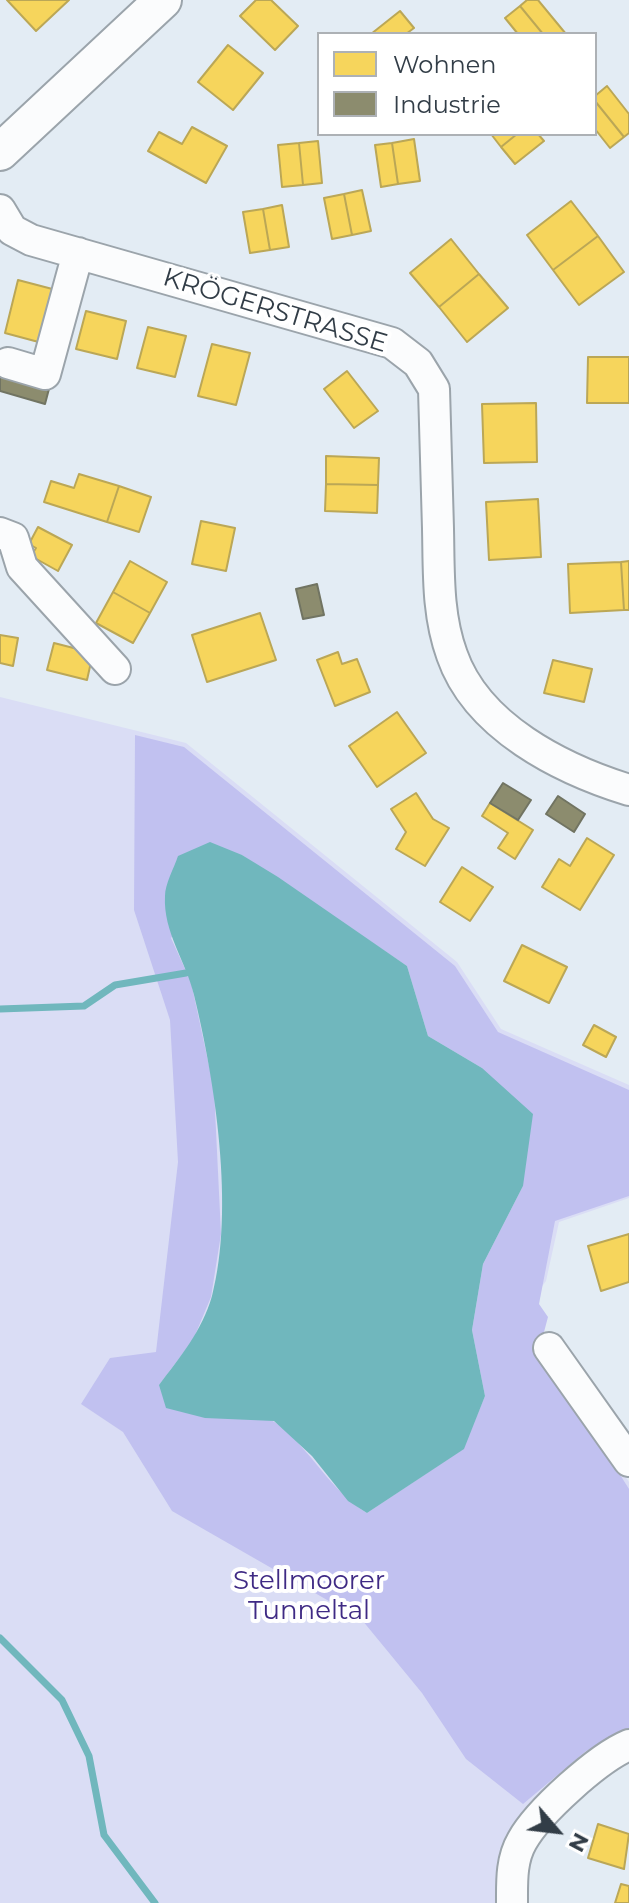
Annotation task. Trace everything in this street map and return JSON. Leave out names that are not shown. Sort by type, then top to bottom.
[{"type":"main road","points":[[0,152],[163,0]]},
{"type":"street","name":"KRÖGERSTRASSE","points":[[0,210],[6,224],[24,237],[392,343],[418,363],[434,389],[440,610],[452,656],[473,696],[507,729],[586,777],[629,790]]},
{"type":"street","points":[[8,363],[45,374],[78,253]]},
{"type":"street","points":[[0,533],[13,538],[22,567],[115,669]]},
{"type":"street","points":[[549,1348],[629,1461]]},
{"type":"street","points":[[512,1903],[512,1871],[522,1840],[586,1770],[629,1745]]},
{"type":"green space","name":"Stellmoorer Tunneltal","points":[[0,697],[186,743],[457,962],[501,1029],[629,1085],[629,1198],[559,1222],[546,1281],[505,1337],[559,1376],[629,1482],[629,1739],[590,1757],[502,1903],[0,1903]]},
{"type":"shaded area","points":[[135,735],[184,747],[455,966],[498,1032],[629,1090],[629,1196],[555,1221],[539,1304],[548,1317],[540,1347],[629,1489],[629,1732],[586,1751],[523,1804],[466,1759],[422,1693],[362,1620],[172,1511],[123,1432],[81,1404],[110,1358],[156,1352],[178,1162],[170,1020],[134,910]],"holes":[[[242,855],[407,966],[428,1036],[482,1068],[523,1186],[483,1264],[472,1330],[485,1396],[463,1449],[367,1513],[342,1493],[276,1423],[237,1407],[159,1385],[193,1340],[211,1297],[221,1234],[214,1089],[191,982],[171,938]]]},
{"type":"shaded area","points":[[210,842],[242,855],[278,877],[407,966],[428,1036],[482,1068],[533,1114],[523,1186],[483,1264],[472,1330],[485,1396],[464,1449],[367,1513],[348,1501],[312,1456],[274,1421],[205,1418],[166,1408],[159,1385],[202,1321],[212,1296],[219,1262],[222,1185],[215,1105],[194,995],[165,909],[168,881],[178,856]]},
{"type":"building: Wohnen","points":[[7,0],[69,0],[36,31]]},
{"type":"building: Wohnen","points":[[256,0],[271,0],[298,26],[275,50],[240,16]]},
{"type":"building: Wohnen","points":[[527,0],[538,0],[564,32],[541,32],[520,6]]},
{"type":"building: Wohnen","points":[[520,6],[541,32],[516,32],[505,18]]},
{"type":"building: Wohnen","points":[[400,11],[414,28],[409,32],[374,32]]},
{"type":"building: Wohnen","points":[[228,45],[263,73],[233,110],[198,82]]},
{"type":"building: Wohnen","points":[[607,86],[629,114],[629,133],[624,137],[597,103],[597,94]]},
{"type":"building: Wohnen","points":[[597,103],[624,137],[610,148],[597,132]]},
{"type":"building: Wohnen","points":[[192,127],[227,146],[206,183],[148,151],[159,132],[182,144]]},
{"type":"building: Wohnen","points":[[493,136],[515,136],[501,147]]},
{"type":"building: Wohnen","points":[[515,136],[540,136],[544,141],[515,164],[501,147]]},
{"type":"building: Wohnen","points":[[414,139],[420,181],[398,184],[392,143]]},
{"type":"building: Wohnen","points":[[318,141],[322,183],[303,185],[299,143]]},
{"type":"building: Wohnen","points":[[299,143],[303,185],[282,187],[278,145]]},
{"type":"building: Wohnen","points":[[392,143],[398,184],[381,187],[375,145]]},
{"type":"building: Wohnen","points":[[362,190],[371,231],[352,235],[344,194]]},
{"type":"building: Wohnen","points":[[344,194],[352,235],[332,239],[324,198]]},
{"type":"building: Wohnen","points":[[571,201],[598,236],[553,270],[527,235]]},
{"type":"building: Wohnen","points":[[282,205],[289,247],[270,250],[263,209]]},
{"type":"building: Wohnen","points":[[263,209],[270,250],[250,253],[243,212]]},
{"type":"building: Wohnen","points":[[598,236],[624,272],[579,305],[553,270]]},
{"type":"building: Wohnen","points":[[451,239],[479,274],[439,307],[410,273]]},
{"type":"building: Wohnen","points":[[479,274],[508,308],[467,342],[439,307]]},
{"type":"building: Wohnen","points":[[18,280],[60,291],[46,344],[5,333]]},
{"type":"building: Wohnen","points":[[86,311],[126,321],[117,359],[76,349]]},
{"type":"building: Wohnen","points":[[148,327],[186,336],[175,377],[137,368]]},
{"type":"building: Wohnen","points":[[212,344],[250,353],[236,405],[198,396]]},
{"type":"building: Wohnen","points":[[588,357],[629,357],[629,403],[587,403]]},
{"type":"building: Wohnen","points":[[347,371],[378,411],[354,428],[324,389]]},
{"type":"building: Wohnen","points":[[536,403],[537,462],[484,463],[482,404]]},
{"type":"building: Wohnen","points":[[326,456],[379,458],[378,485],[326,484]]},
{"type":"building: Wohnen","points":[[79,474],[119,486],[107,522],[44,502],[51,481],[74,488]]},
{"type":"building: Wohnen","points":[[326,484],[378,485],[377,513],[325,511]]},
{"type":"building: Wohnen","points":[[119,486],[151,497],[139,532],[107,522]]},
{"type":"building: Wohnen","points":[[538,499],[541,557],[489,560],[486,502]]},
{"type":"building: Wohnen","points":[[201,521],[235,528],[226,571],[192,564]]},
{"type":"building: Wohnen","points":[[38,527],[72,545],[58,571],[31,556],[36,548],[29,544]]},
{"type":"building: Wohnen","points":[[130,561],[167,582],[150,613],[113,592]]},
{"type":"building: Wohnen","points":[[629,561],[629,610],[624,610],[621,562]]},
{"type":"building: Wohnen","points":[[621,562],[624,610],[570,613],[568,564]]},
{"type":"building: Wohnen","points":[[113,592],[150,613],[133,643],[96,623]]},
{"type":"building: Wohnen","points":[[260,613],[276,660],[207,682],[192,635]]},
{"type":"building: Wohnen","points":[[0,635],[18,638],[13,666],[0,663]]},
{"type":"building: Wohnen","points":[[54,643],[93,653],[87,680],[47,670]]},
{"type":"building: Wohnen","points":[[338,652],[342,664],[357,659],[370,692],[335,706],[317,660]]},
{"type":"building: Wohnen","points":[[553,660],[592,669],[584,702],[544,693]]},
{"type":"building: Wohnen","points":[[397,712],[426,753],[377,787],[349,746]]},
{"type":"building: Wohnen","points":[[416,793],[433,819],[449,828],[425,866],[396,849],[406,832],[391,809]]},
{"type":"building: Wohnen","points":[[490,803],[533,830],[515,859],[498,848],[508,833],[482,816]]},
{"type":"building: Wohnen","points":[[587,838],[614,855],[580,910],[542,887],[559,859],[570,866]]},
{"type":"building: Wohnen","points":[[462,867],[493,887],[470,921],[440,902]]},
{"type":"building: Wohnen","points":[[522,945],[567,967],[549,1003],[504,981]]},
{"type":"building: Wohnen","points":[[594,1025],[616,1037],[606,1057],[583,1045]]},
{"type":"building: Wohnen","points":[[629,1234],[629,1282],[601,1291],[588,1246]]},
{"type":"building: Wohnen","points":[[598,1824],[629,1834],[624,1869],[588,1858]]},
{"type":"building: Wohnen","points":[[621,1884],[629,1886],[629,1903],[615,1903]]},
{"type":"building: Industrie","points":[[0,371],[50,385],[45,404],[0,391]]},
{"type":"building: Industrie","points":[[317,584],[324,615],[303,619],[296,589]]},
{"type":"building: Industrie","points":[[503,783],[531,800],[518,820],[490,803]]},
{"type":"building: Industrie","points":[[558,796],[585,814],[574,832],[546,814]]},
{"type":"waterway","points":[[0,1009],[84,1006],[115,985],[186,973]]},
{"type":"waterway","points":[[0,1638],[62,1700],[89,1756],[104,1835],[155,1903]]}]
